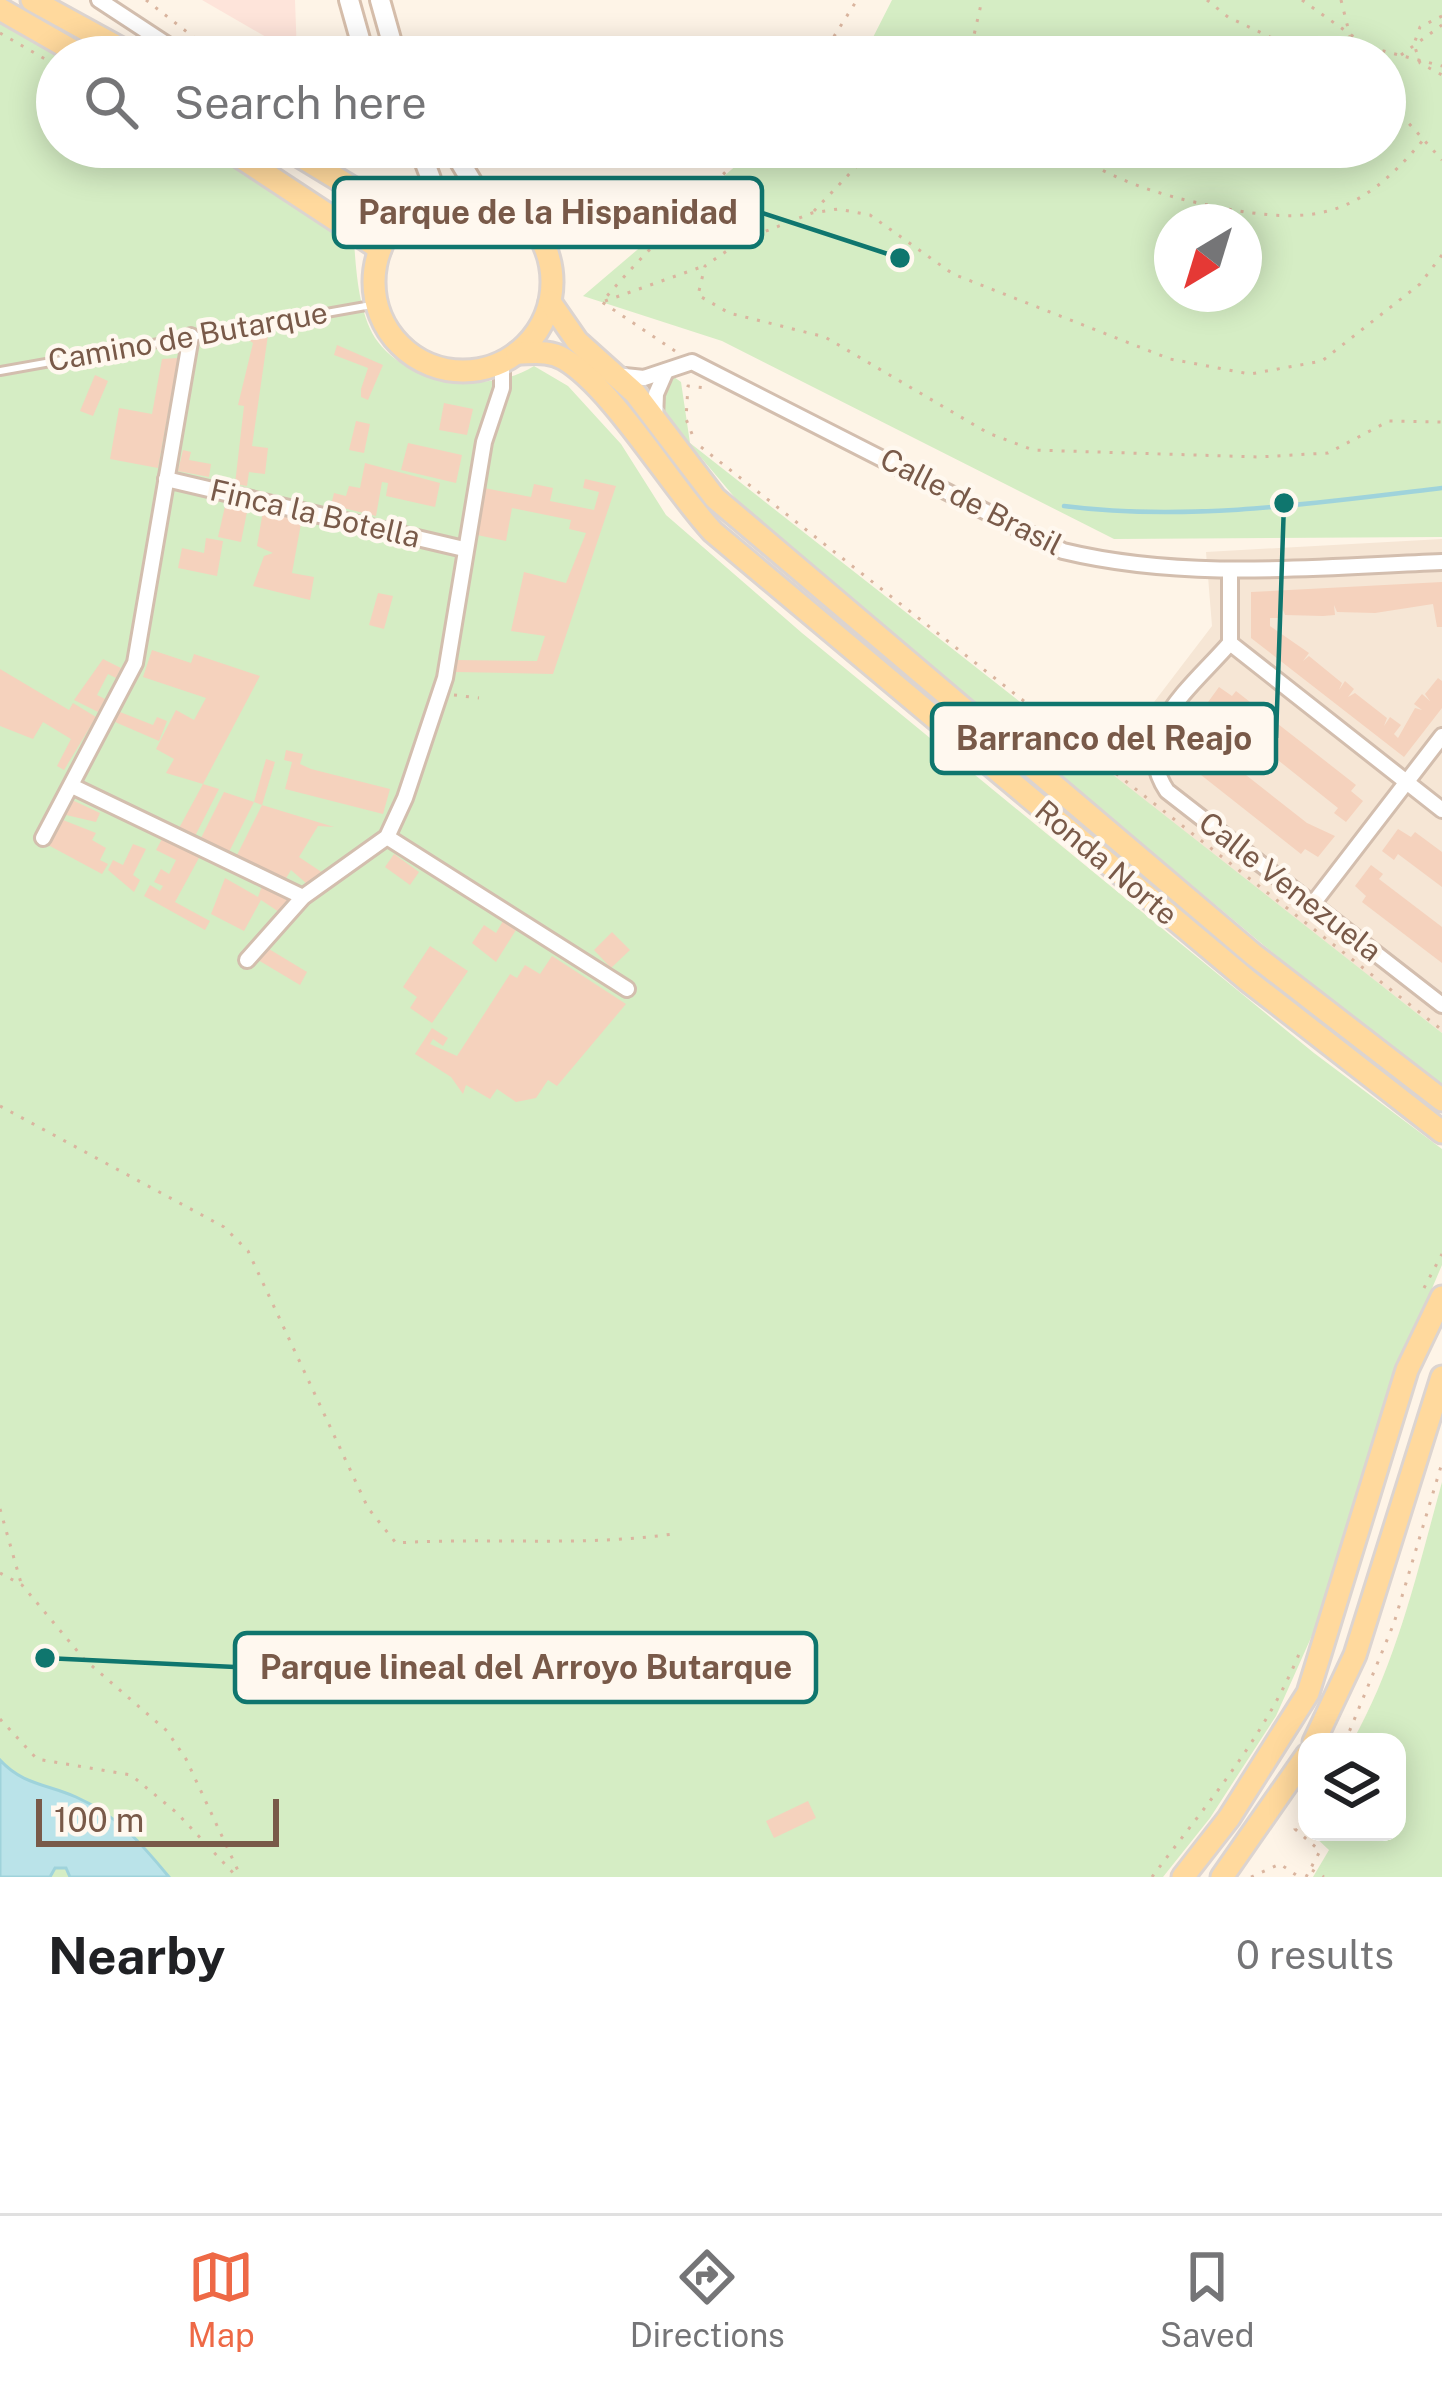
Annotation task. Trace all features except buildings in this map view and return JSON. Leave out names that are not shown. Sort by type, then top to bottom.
[{"type":"main road","points":[[32,0],[98,36]]},
{"type":"main road","points":[[349,0],[359,36]]},
{"type":"main road","points":[[380,0],[390,36]]},
{"type":"main road","points":[[0,9],[47,36]]},
{"type":"main road","points":[[257,168],[380,249]]},
{"type":"main road","points":[[320,168],[382,206],[418,206],[450,194],[480,195],[513,209],[538,234]]},
{"type":"main road","points":[[377,304],[380,249],[418,206],[431,178],[427,168]]},
{"type":"main road","points":[[464,168],[480,195]]},
{"type":"main road","name":"Ronda Norte","points":[[538,234],[550,267],[550,302],[578,341],[655,419],[715,497],[1254,955],[1442,1100]]},
{"type":"main road","points":[[509,358],[541,325],[550,302]]},
{"type":"main road","name":"Ronda Norte","points":[[377,304],[387,328],[426,363],[464,370],[547,352],[566,360],[613,407],[675,492],[713,532],[1229,966],[1442,1132]]},
{"type":"main road","points":[[1183,1877],[1229,1818],[1308,1693],[1431,1298]]},
{"type":"main road","points":[[1318,1733],[1355,1654],[1442,1377]]},
{"type":"main road","points":[[1222,1877],[1298,1768]]},
{"type":"street","points":[[99,0],[154,36]]},
{"type":"street","name":"Finca la Botella","points":[[43,838],[74,787],[135,663],[191,336]]},
{"type":"street","points":[[248,960],[302,897],[387,837],[440,693],[484,442],[509,358]]},
{"type":"street","points":[[615,375],[644,378],[692,362]]},
{"type":"street","name":"Calle de Brasil","points":[[692,362],[1063,551],[1126,566],[1230,569],[1442,562]]},
{"type":"street","points":[[655,419],[656,394],[666,371]]},
{"type":"street","name":"Finca la Botella","points":[[166,479],[464,549]]},
{"type":"street","points":[[1230,569],[1230,643],[1442,810]]},
{"type":"street","name":"Calle Venezuela","points":[[1230,643],[1158,727],[1152,761],[1167,791],[1442,1005]]},
{"type":"street","points":[[1312,905],[1442,736]]},
{"type":"street","points":[[74,787],[302,897]]},
{"type":"street","points":[[387,837],[627,989]]},
{"type":"lane","name":"Camino de Butarque","points":[[0,371],[377,304]]},
{"type":"path","points":[[146,0],[192,36]]},
{"type":"path","points":[[834,36],[856,0]]},
{"type":"path","points":[[973,36],[982,0]]},
{"type":"path","points":[[1207,0],[1228,17],[1268,36]]},
{"type":"path","points":[[1302,0],[1347,36]]},
{"type":"path","points":[[1341,0],[1350,36]]},
{"type":"path","points":[[1442,16],[1420,27],[1414,48],[1420,62],[1442,75]]},
{"type":"path","points":[[1406,52],[1442,25]]},
{"type":"path","points":[[0,33],[36,54]]},
{"type":"path","points":[[1406,58],[1442,65]]},
{"type":"path","points":[[1406,120],[1442,160]]},
{"type":"path","points":[[1406,161],[1424,139]]},
{"type":"path","points":[[602,302],[649,245],[706,196],[730,168]]},
{"type":"path","points":[[812,213],[855,168]]},
{"type":"path","points":[[1097,168],[1132,188],[1296,219],[1357,200],[1400,168]]},
{"type":"path","points":[[602,302],[705,266],[741,241],[812,213],[838,209],[870,215],[953,274],[1170,359],[1250,374],[1322,361],[1420,284],[1442,255]]},
{"type":"path","points":[[538,234],[603,231],[649,245]]},
{"type":"path","points":[[705,266],[698,296],[729,313],[825,337],[988,434],[1033,450],[1258,457],[1328,453],[1389,421],[1442,422]]},
{"type":"path","points":[[602,302],[692,362]]},
{"type":"path","points":[[716,374],[710,388],[688,386],[686,419],[695,442],[1442,1030]]},
{"type":"path","points":[[440,693],[479,698]]},
{"type":"path","points":[[0,1106],[224,1226],[248,1250],[368,1508],[396,1544],[497,1536],[566,1544],[673,1534]]},
{"type":"path","points":[[1431,1298],[1442,1254]]},
{"type":"path","points":[[1349,1733],[1394,1623],[1442,1462]]},
{"type":"path","points":[[0,1509],[22,1585]]},
{"type":"path","points":[[0,1573],[22,1585],[84,1659],[167,1731],[187,1759],[239,1877]]},
{"type":"path","points":[[1152,1877],[1250,1745],[1282,1694],[1300,1652]]},
{"type":"path","points":[[0,1719],[37,1759],[131,1775],[177,1813],[239,1877]]},
{"type":"path","points":[[1306,1877],[1320,1851],[1309,1841]]},
{"type":"path","points":[[1251,1877],[1280,1864],[1299,1877]]},
{"type":"path","points":[[1311,1869],[1324,1877]]},
{"type":"shaded area","points":[[202,0],[295,0],[296,36],[264,36]]},
{"type":"shaded area","points":[[1442,539],[1442,1033],[1103,769],[1212,626],[1206,552]]},
{"type":"green space","points":[[892,0],[1442,0],[1442,537],[1114,539],[722,341],[583,296],[733,168],[1406,168],[1406,36],[874,36]]},
{"type":"green space","points":[[0,23],[36,44],[36,168],[241,168],[354,241],[367,320],[392,357],[452,381],[496,380],[534,366],[568,386],[621,444],[666,515],[802,633],[1314,1053],[1442,1149],[1442,1265],[1389,1389],[1331,1593],[1276,1716],[1210,1818],[1163,1877],[0,1877]]},
{"type":"green space","points":[[674,377],[681,382],[690,443],[1442,1033],[1442,1084],[1297,973],[752,518],[666,416],[663,398]]},
{"type":"green space","points":[[1442,1482],[1442,1877],[1313,1877],[1329,1850],[1320,1841],[1406,1841],[1406,1733],[1357,1733],[1382,1680]]},
{"type":"water","points":[[0,1760],[27,1779],[104,1812],[169,1877],[70,1877],[66,1868],[55,1868],[50,1877],[0,1877]]},
{"type":"waterway","points":[[1064,506],[1205,511],[1442,488]]},
{"type":"place","name":"Parque de la Hispanidad","points":[[900,258]]},
{"type":"place","name":"Barranco del Reajo","points":[[1284,503]]},
{"type":"place","name":"Parque lineal del Arroyo Butarque","points":[[45,1658]]}]
